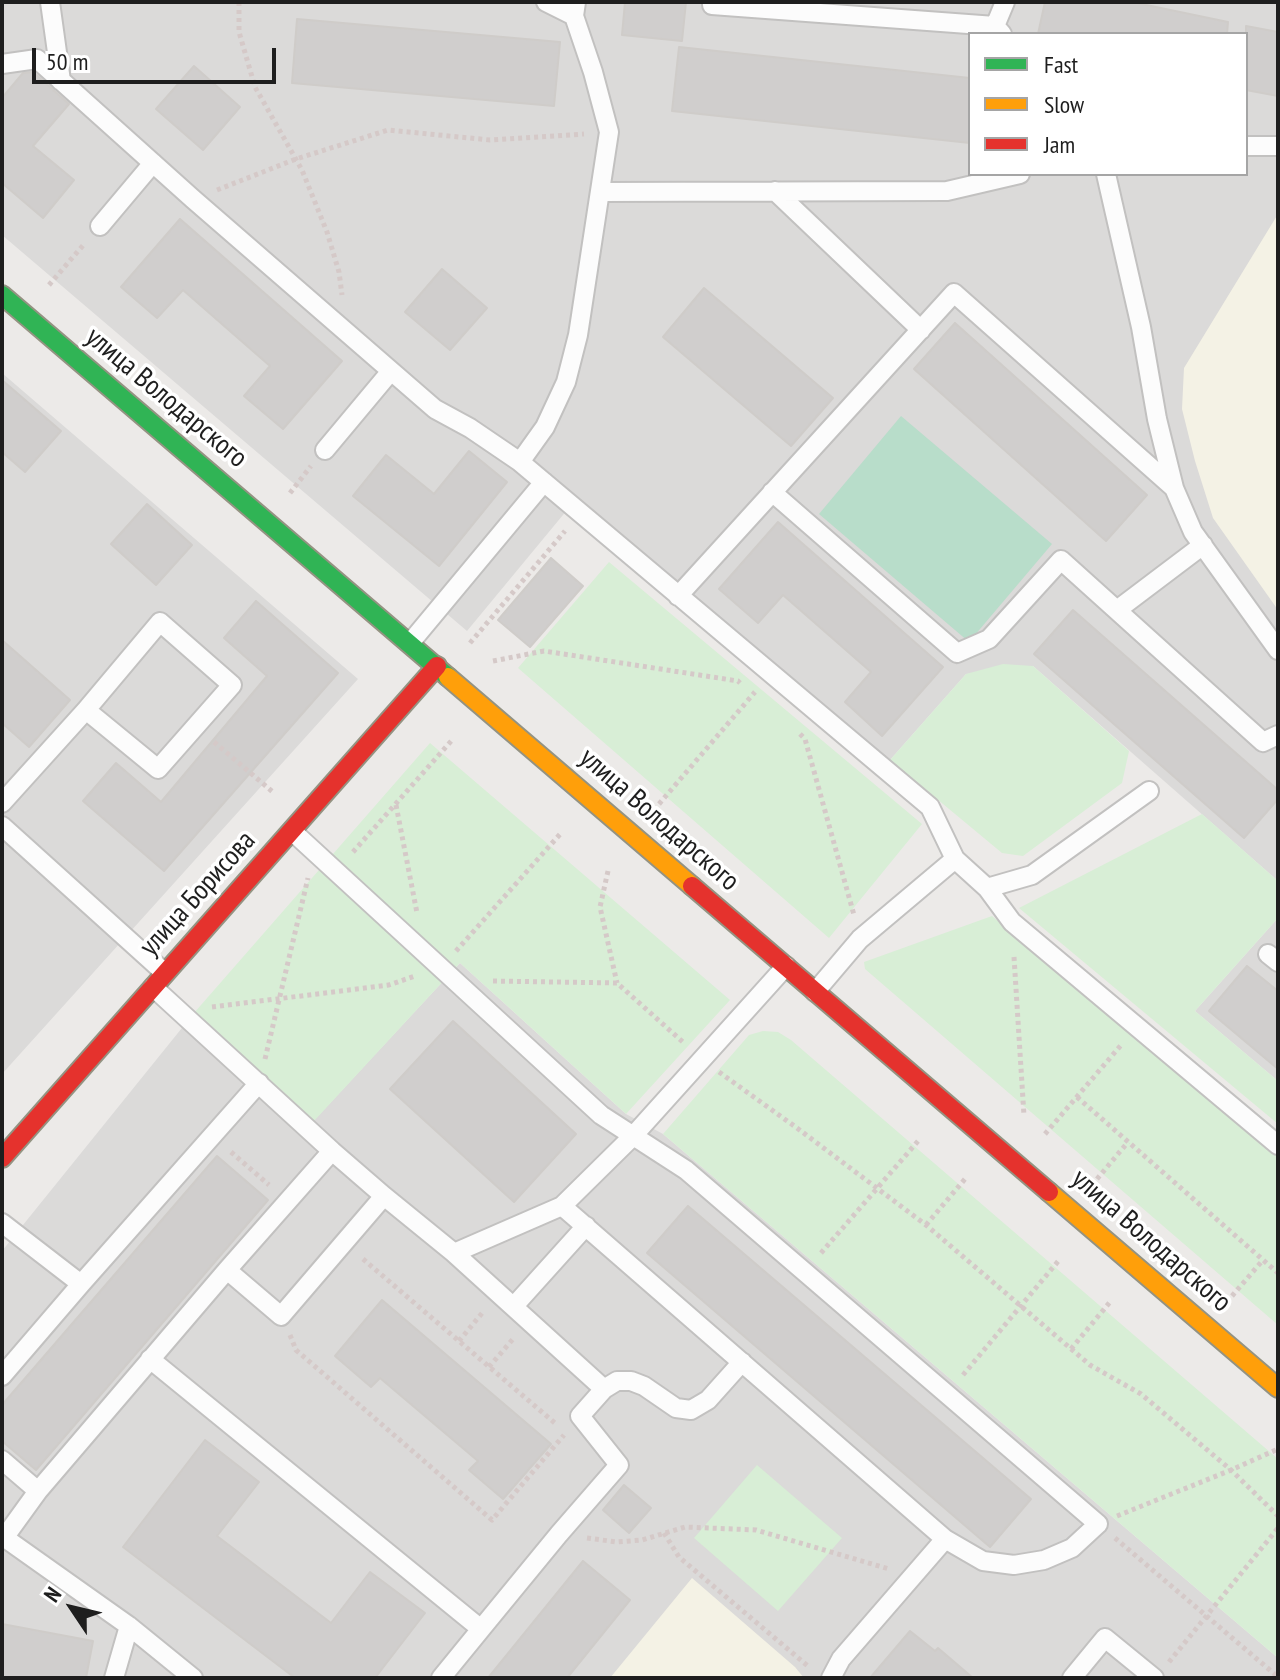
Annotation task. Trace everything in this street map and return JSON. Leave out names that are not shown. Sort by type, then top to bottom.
[{"type":"main road","name":"улица Володарского","points":[[2,295],[1278,1388]]},
{"type":"main road","name":"улица Борисова","points":[[2,1158],[437,666]]},
{"type":"lane","points":[[50,2],[61,81]]},
{"type":"lane","points":[[520,462],[545,427],[566,382],[578,335],[609,132],[575,9],[546,2]]},
{"type":"lane","points":[[712,5],[998,30],[1005,2]]},
{"type":"lane","points":[[2,64],[37,59],[435,409],[520,462],[930,807],[955,859],[987,888],[1012,922],[1278,1145]]},
{"type":"lane","points":[[1248,146],[1278,146]]},
{"type":"lane","points":[[100,226],[153,163]]},
{"type":"lane","points":[[600,192],[947,191],[1011,176]]},
{"type":"lane","points":[[1106,176],[1174,488],[1193,532],[1278,650]]},
{"type":"lane","points":[[775,191],[921,330]]},
{"type":"lane","points":[[678,596],[954,293],[1174,488]]},
{"type":"lane","points":[[325,450],[391,371]]},
{"type":"lane","points":[[410,643],[544,482]]},
{"type":"lane","points":[[772,492],[957,653],[989,639],[1061,560],[1263,742],[1278,735]]},
{"type":"lane","points":[[1117,610],[1203,545]]},
{"type":"lane","points":[[2,803],[160,622],[232,685],[158,769],[86,710]]},
{"type":"lane","points":[[987,888],[1032,875],[1149,791]]},
{"type":"lane","points":[[2,826],[159,980],[179,1011],[332,1151],[454,1253],[604,1389]]},
{"type":"lane","points":[[292,831],[601,1115],[686,1170],[1098,1524],[1072,1548],[1044,1560],[1014,1565],[983,1561],[945,1539],[562,1206]]},
{"type":"lane","points":[[815,992],[860,939],[955,859]]},
{"type":"lane","points":[[454,1253],[562,1206],[633,1136],[786,966]]},
{"type":"lane","points":[[2,1376],[259,1083]]},
{"type":"lane","points":[[193,1678],[129,1626],[3,1537],[150,1359],[332,1151]]},
{"type":"lane","points":[[227,1270],[281,1316],[384,1196]]},
{"type":"lane","points":[[2,1223],[81,1284]]},
{"type":"lane","points":[[514,1306],[586,1226]]},
{"type":"lane","points":[[150,1359],[481,1629]]},
{"type":"lane","points":[[441,1678],[619,1465],[580,1416],[604,1389],[617,1381],[631,1381],[644,1386],[676,1408],[691,1410],[708,1400],[742,1362]]},
{"type":"lane","points":[[2,1460],[38,1491]]},
{"type":"lane","points":[[831,1678],[841,1659],[945,1539]]},
{"type":"lane","points":[[114,1678],[129,1626]]},
{"type":"lane","points":[[1072,1678],[1105,1638],[1154,1678]]},
{"type":"path","points":[[239,2],[239,32],[255,87],[302,170],[327,232],[339,272],[346,332]]},
{"type":"path","points":[[193,199],[296,159],[388,130],[490,140],[609,132]]},
{"type":"path","points":[[49,285],[100,226]]},
{"type":"path","points":[[289,493],[325,450]]},
{"type":"path","points":[[470,643],[580,513]]},
{"type":"path","points":[[493,661],[544,651],[738,681],[763,703]]},
{"type":"path","points":[[659,804],[771,673]]},
{"type":"path","points":[[196,726],[274,793]]},
{"type":"path","points":[[795,730],[805,739],[860,939]]},
{"type":"path","points":[[336,871],[453,739]]},
{"type":"path","points":[[396,804],[425,953]]},
{"type":"path","points":[[448,974],[562,832]]},
{"type":"path","points":[[259,1083],[310,871],[321,858]]},
{"type":"path","points":[[608,871],[600,907],[617,983],[739,1088],[926,1225],[1090,1365],[1141,1394],[1231,1470],[1278,1516]]},
{"type":"path","points":[[1012,922],[1024,1116]]},
{"type":"path","points":[[179,1011],[389,985],[448,974],[617,983]]},
{"type":"path","points":[[1045,1134],[1137,1027]]},
{"type":"path","points":[[1077,1097],[1278,1273]]},
{"type":"path","points":[[212,1136],[287,1200]]},
{"type":"path","points":[[805,1272],[919,1140]]},
{"type":"path","points":[[1097,1179],[1128,1142]]},
{"type":"path","points":[[926,1225],[965,1179]]},
{"type":"path","points":[[343,1243],[566,1432]]},
{"type":"path","points":[[947,1394],[1060,1259]]},
{"type":"path","points":[[1232,1296],[1263,1260]]},
{"type":"path","points":[[459,1341],[499,1293]]},
{"type":"path","points":[[1071,1349],[1110,1302]]},
{"type":"path","points":[[281,1316],[296,1350],[492,1520],[580,1416]]},
{"type":"path","points":[[489,1367],[529,1320]]},
{"type":"path","points":[[1278,1449],[1098,1524],[1278,1677]]},
{"type":"path","points":[[559,1534],[617,1542],[642,1540],[685,1527],[756,1530],[913,1576]]},
{"type":"path","points":[[1169,1663],[1278,1528]]},
{"type":"path","points":[[664,1533],[679,1557],[814,1670]]},
{"type":"shaded area","points":[[2,2],[1278,2],[1278,881],[1033,666],[966,674],[890,760],[577,498],[467,631],[2,235]]},
{"type":"shaded area","points":[[1278,214],[1278,610],[1213,518],[1182,409],[1184,368]]},
{"type":"shaded area","points":[[2,373],[358,679],[2,1074]]},
{"type":"shaded area","points":[[1278,918],[1278,1081],[1195,1011]]},
{"type":"shaded area","points":[[460,963],[626,1114],[663,1134],[1278,1658],[1278,1678],[2,1678],[2,1251],[194,1013],[314,1120]]},
{"type":"shaded area","points":[[692,1578],[795,1667],[804,1678],[610,1678]]},
{"type":"green space","points":[[901,416],[1052,544],[969,642],[819,514]]},
{"type":"green space","points":[[609,562],[922,824],[829,938],[518,668]]},
{"type":"green space","points":[[1003,664],[1033,666],[1129,751],[1122,783],[1023,856],[1002,853],[890,760],[966,674]]},
{"type":"green space","points":[[430,743],[730,1000],[626,1114],[460,963],[314,1121],[194,1013]]},
{"type":"green space","points":[[1202,814],[1278,881],[1278,918],[1195,1011],[1278,1081],[1278,1124],[1019,908]]},
{"type":"green space","points":[[992,916],[1278,1156],[1278,1325],[865,969],[864,962]]},
{"type":"green space","points":[[763,1031],[778,1032],[791,1040],[1278,1459],[1278,1658],[663,1134],[749,1035]]},
{"type":"green space","points":[[757,1465],[842,1538],[778,1611],[694,1538]]},
{"type":"building","points":[[625,2],[686,2],[682,41],[622,35]]},
{"type":"building","points":[[1045,2],[1132,2],[1228,22],[1227,32],[1038,32]]},
{"type":"building","points":[[297,19],[560,42],[554,106],[292,83]]},
{"type":"building","points":[[1246,26],[1278,32],[1278,96],[1248,90]]},
{"type":"building","points":[[679,47],[968,78],[968,143],[672,111]]},
{"type":"building","points":[[194,66],[240,107],[203,150],[156,109]]},
{"type":"building","points":[[33,72],[69,104],[33,146],[74,180],[43,218],[2,183],[2,98],[23,73]]},
{"type":"building","points":[[180,219],[342,361],[283,429],[244,396],[270,366],[183,290],[157,318],[121,287]]},
{"type":"building","points":[[442,269],[487,308],[450,350],[405,312]]},
{"type":"building","points":[[704,288],[833,398],[791,446],[663,337]]},
{"type":"building","points":[[955,323],[1147,495],[1106,541],[914,369]]},
{"type":"building","points":[[2,380],[61,431],[25,472],[2,452]]},
{"type":"building","points":[[469,451],[507,482],[439,566],[353,496],[386,455],[434,494]]},
{"type":"building","points":[[147,504],[192,545],[156,585],[111,544]]},
{"type":"building","points":[[778,522],[943,667],[882,736],[845,702],[871,672],[783,595],[758,623],[719,589]]},
{"type":"building","points":[[551,558],[583,586],[530,647],[498,620]]},
{"type":"building","points":[[256,601],[338,673],[164,871],[83,801],[116,763],[161,802],[267,676],[224,638]]},
{"type":"building","points":[[1073,610],[1278,790],[1278,799],[1244,838],[1034,654]]},
{"type":"building","points":[[2,640],[70,700],[29,747],[2,723]]},
{"type":"building","points":[[1247,966],[1278,991],[1278,1069],[1209,1011]]},
{"type":"building","points":[[453,1021],[576,1134],[514,1202],[390,1089]]},
{"type":"building","points":[[217,1156],[268,1200],[36,1470],[2,1441],[2,1405]]},
{"type":"building","points":[[688,1206],[1031,1499],[990,1547],[647,1253]]},
{"type":"building","points":[[382,1300],[551,1444],[503,1499],[469,1470],[478,1461],[380,1378],[371,1387],[335,1356]]},
{"type":"building","points":[[205,1440],[259,1482],[217,1536],[331,1623],[370,1572],[425,1613],[375,1678],[295,1678],[123,1547]]},
{"type":"building","points":[[624,1485],[651,1508],[629,1533],[603,1510]]},
{"type":"building","points":[[583,1561],[630,1600],[567,1678],[488,1678]]},
{"type":"building","points":[[2,1624],[93,1641],[86,1678],[2,1678]]},
{"type":"building","points":[[910,1631],[935,1651],[938,1648],[973,1678],[870,1678]]},
{"type":"traffic: fast","points":[[2,295],[448,677]]},
{"type":"traffic: slow","points":[[448,677],[692,886]]},
{"type":"traffic: slow","points":[[1049,1192],[1278,1388]]},
{"type":"traffic: jam","points":[[2,1158],[437,666]]},
{"type":"traffic: jam","points":[[692,886],[1049,1192]]}]
